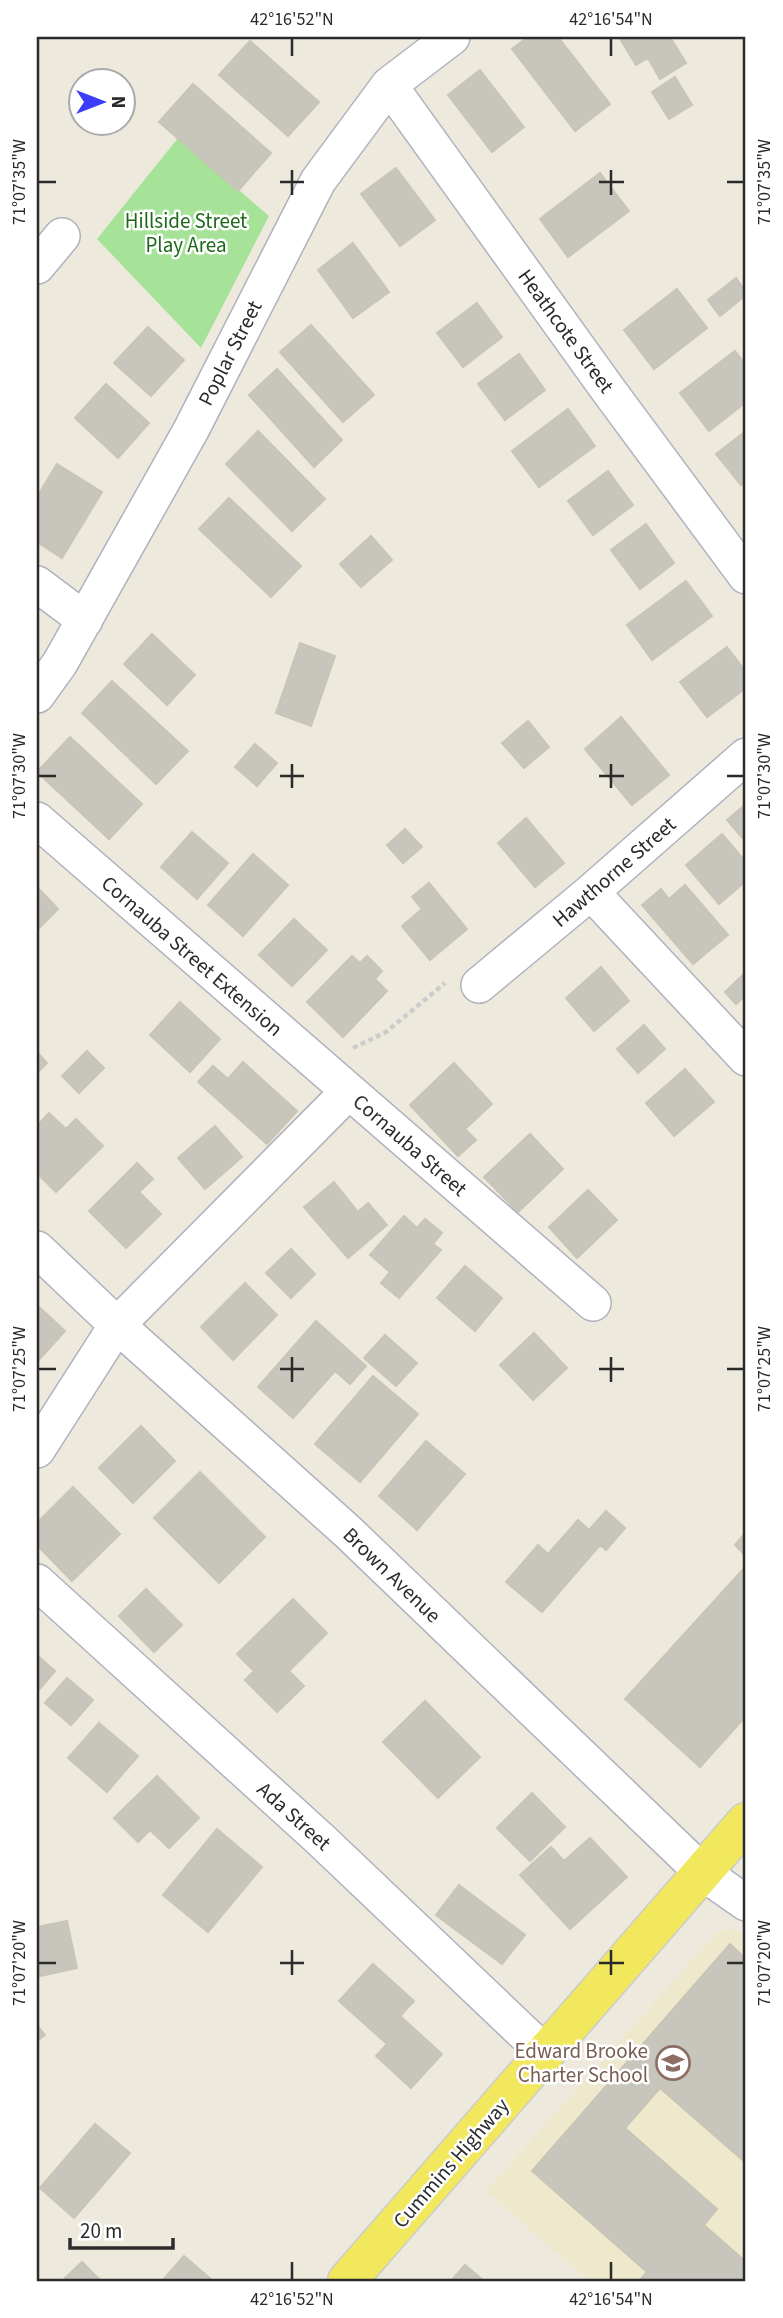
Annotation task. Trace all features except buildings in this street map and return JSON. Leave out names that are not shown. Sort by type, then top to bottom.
[{"type":"main road","name":"Cummins Highway","points":[[347,2281],[746,1822]]},
{"type":"street","name":"Poplar Street","points":[[38,691],[60,663],[191,430],[318,181],[389,85],[452,37]]},
{"type":"street","name":"Heathcote Street","points":[[389,85],[746,576]]},
{"type":"street","points":[[37,266],[62,236]]},
{"type":"street","points":[[37,584],[85,620]]},
{"type":"street","name":"Hawthorne Street","points":[[479,985],[592,892],[746,756]]},
{"type":"street","name":"Cornauba Street Extension","points":[[37,820],[348,1092]]},
{"type":"street","points":[[592,892],[746,1058]]},
{"type":"street","name":"Cornauba Street","points":[[37,1450],[117,1325],[348,1092],[593,1303]]},
{"type":"street","name":"Brown Avenue","points":[[37,1249],[117,1325],[348,1532],[703,1873],[746,1903]]},
{"type":"street","name":"Ada Street","points":[[37,1582],[320,1839],[546,2054]]},
{"type":"path","points":[[348,1092],[348,1051],[386,1032],[445,982]]},
{"type":"shaded area","name":"Edward Brooke Charter School","points":[[732,1929],[746,1935],[746,2281],[589,2281],[486,2191],[718,1931]]},
{"type":"green space","name":"Hillside Street Play Area","points":[[178,138],[269,216],[201,348],[97,239]]},
{"type":"place","name":"Edward Brooke Charter School","points":[[673,2063]]}]
